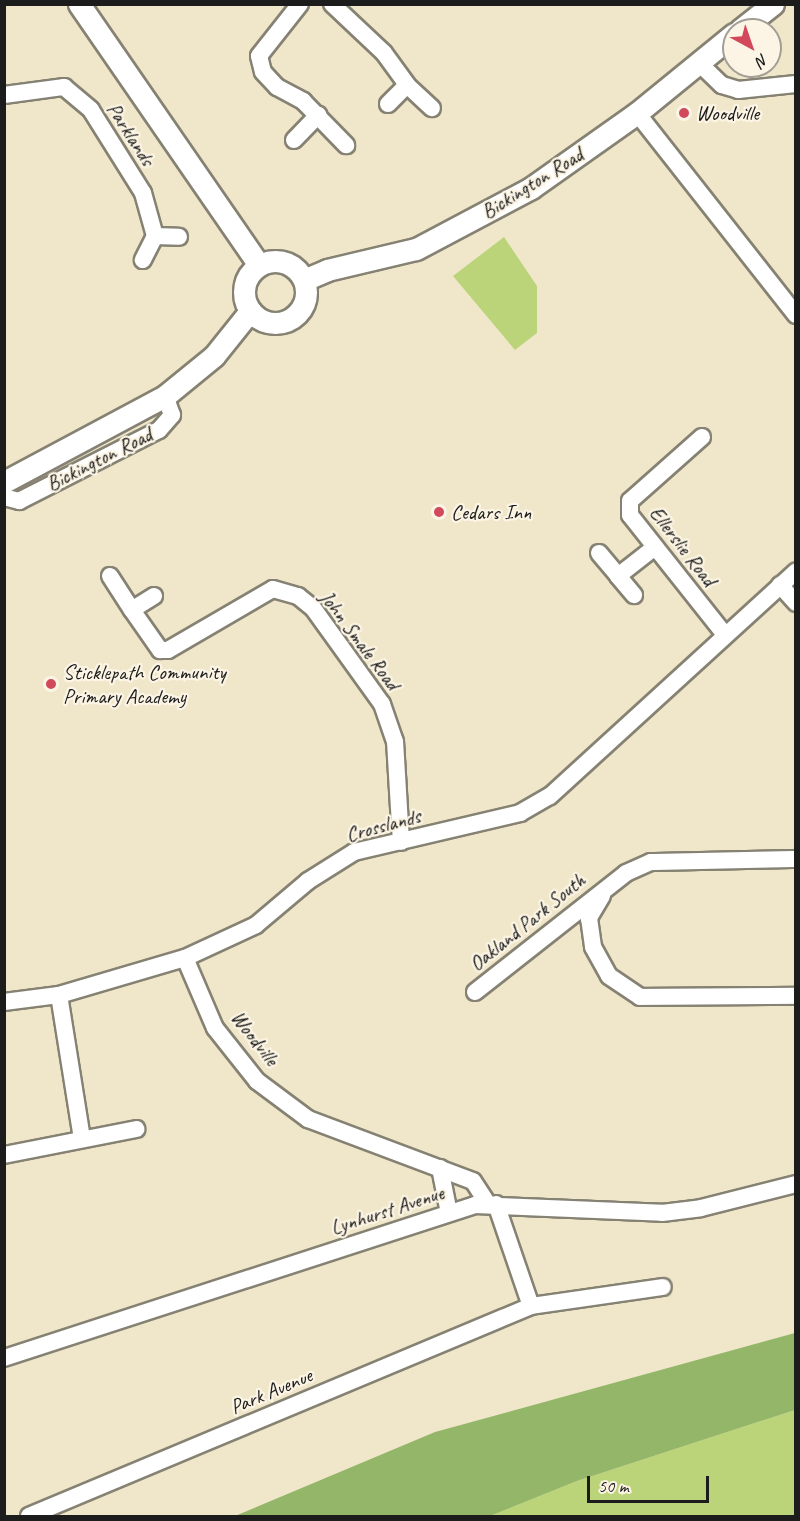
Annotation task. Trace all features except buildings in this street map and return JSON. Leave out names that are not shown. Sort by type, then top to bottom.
[{"type":"main road","points":[[79,4],[260,265]]},
{"type":"main road","points":[[755,18],[773,4]]},
{"type":"main road","name":"Bickington Road","points":[[304,280],[327,270],[416,249],[531,188],[637,113],[722,43]]},
{"type":"main road","points":[[281,261],[298,271],[304,280],[304,303],[294,316],[272,323],[250,311],[244,285],[260,265],[281,261]]},
{"type":"main road","name":"Bickington Road","points":[[4,482],[165,396],[214,356],[250,311]]},
{"type":"street","points":[[300,4],[259,56],[263,72],[277,87],[318,115],[346,145]]},
{"type":"street","points":[[332,4],[384,52],[407,85],[432,108]]},
{"type":"street","points":[[698,62],[722,85],[738,90],[795,84]]},
{"type":"street","points":[[388,104],[407,85]]},
{"type":"street","name":"Parklands","points":[[4,95],[64,87],[91,110],[143,193],[155,236]]},
{"type":"street","points":[[637,113],[795,315]]},
{"type":"street","points":[[294,140],[318,115]]},
{"type":"street","points":[[143,260],[155,236],[179,237]]},
{"type":"street","name":"Bickington Road","points":[[4,497],[19,501],[159,430],[172,415],[165,396]]},
{"type":"street","name":"Ellerslie Road","points":[[702,437],[630,501],[630,515],[725,635]]},
{"type":"street","points":[[618,576],[655,547]]},
{"type":"street","points":[[599,553],[634,595]]},
{"type":"street","points":[[725,635],[795,571]]},
{"type":"street","name":"John Smale Road","points":[[110,576],[152,642],[160,650],[168,650],[273,590],[298,596],[313,608],[382,704],[395,741],[401,842]]},
{"type":"street","points":[[780,585],[795,603]]},
{"type":"street","points":[[132,610],[154,596]]},
{"type":"street","name":"Crosslands","points":[[185,958],[256,925],[330,865],[354,852],[520,813],[550,796],[725,635]]},
{"type":"street","name":"Oakland Park South","points":[[475,992],[607,887],[626,873],[651,862],[795,859]]},
{"type":"street","name":"Oakland Park South","points":[[607,887],[590,918],[592,947],[609,975],[640,997],[795,996]]},
{"type":"street","points":[[4,1002],[59,995],[185,958]]},
{"type":"street","name":"Woodville","points":[[185,958],[215,1028],[258,1081],[308,1119],[473,1181],[492,1204]]},
{"type":"street","points":[[59,995],[82,1138]]},
{"type":"street","points":[[4,1155],[136,1129]]},
{"type":"street","points":[[440,1168],[450,1213]]},
{"type":"street","name":"Lynhurst Avenue","points":[[4,1358],[450,1213],[492,1204],[662,1213],[701,1208],[795,1184]]},
{"type":"street","points":[[492,1204],[531,1306]]},
{"type":"street","name":"Park Avenue","points":[[29,1516],[531,1306],[663,1287]]},
{"type":"green space","points":[[504,237],[537,286],[537,333],[515,350],[453,276]]},
{"type":"green space","points":[[795,1333],[795,1410],[577,1481],[490,1516],[235,1516],[435,1432]]},
{"type":"green space","points":[[795,1410],[795,1516],[490,1516],[577,1481]]},
{"type":"place","name":"Woodville","points":[[684,113]]},
{"type":"place","name":"Cedars Inn","points":[[439,512]]},
{"type":"place","name":"Sticklepath Community Primary Academy","points":[[51,684]]}]
